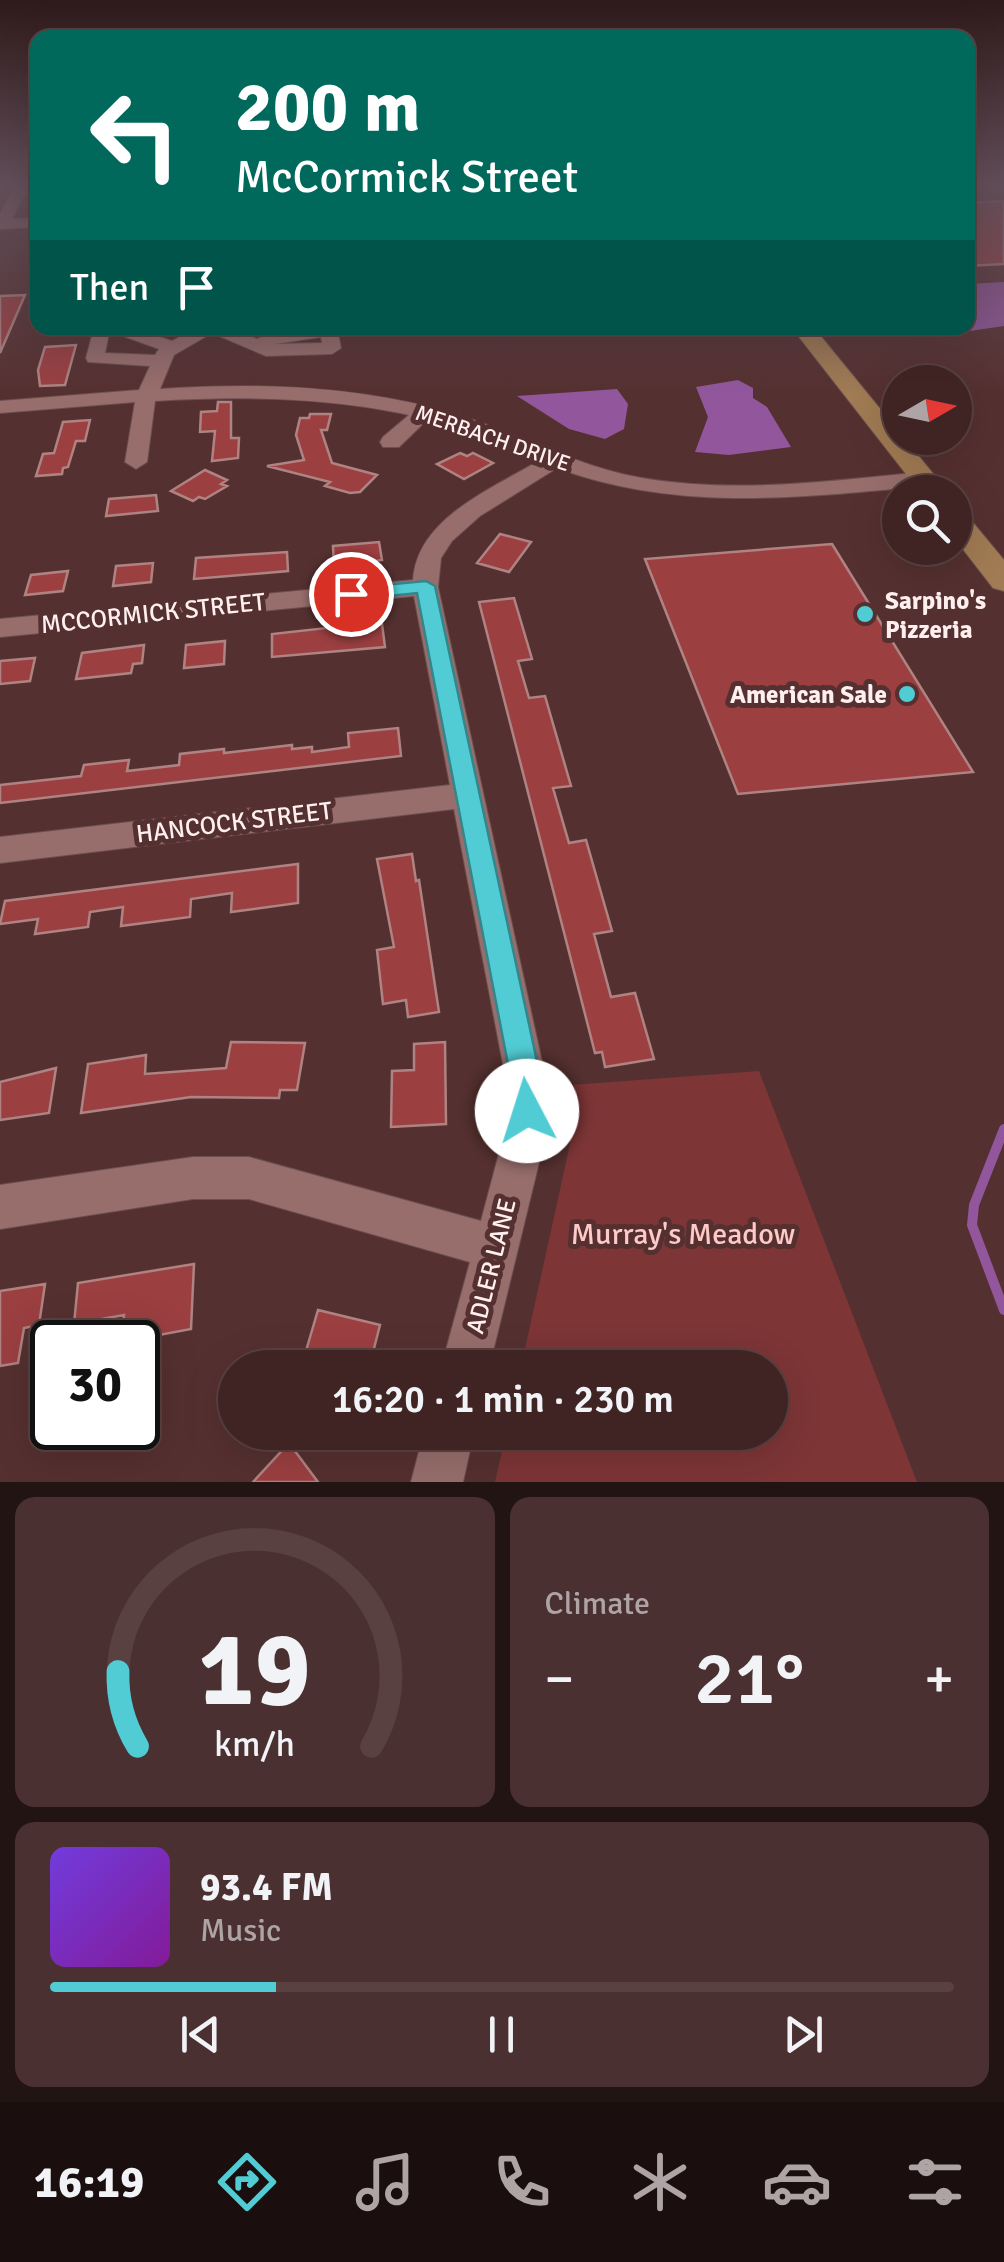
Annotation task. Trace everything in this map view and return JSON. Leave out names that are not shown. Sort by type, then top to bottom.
[{"type":"main road","points":[[809,335],[920,475]]},
{"type":"main road","points":[[972,541],[1004,581]]},
{"type":"street","points":[[100,335],[95,358],[168,354]]},
{"type":"street","points":[[131,335],[168,354]]},
{"type":"street","points":[[136,462],[146,397],[168,354],[197,335]]},
{"type":"street","points":[[231,335],[256,347]]},
{"type":"street","name":"MERBACH DRIVE","points":[[0,408],[146,397],[294,393],[350,398],[472,426],[554,460],[632,483],[704,492],[882,488]]},
{"type":"street","points":[[390,442],[424,412]]},
{"type":"street","name":"ADLER LANE","points":[[469,1350],[524,1142],[526,1080],[426,586],[426,562],[434,546],[456,524],[554,460]]},
{"type":"street","name":"MCCORMICK STREET","points":[[0,628],[426,586]]},
{"type":"street","name":"HANCOCK STREET","points":[[0,850],[468,795]]},
{"type":"street","points":[[0,1207],[193,1178],[249,1178],[494,1247]]},
{"type":"street","points":[[437,1482],[445,1450]]},
{"type":"green space","name":"Murray's Meadow","points":[[759,1071],[917,1482],[495,1482],[502,1450],[788,1450],[788,1350],[525,1350],[570,1144],[571,1085]]},
{"type":"shaded area","points":[[1004,282],[1004,326],[975,330],[975,284]]},
{"type":"shaded area","points":[[738,380],[753,388],[753,398],[767,407],[791,447],[729,455],[695,452],[708,417],[696,387]]},
{"type":"shaded area","points":[[617,389],[628,404],[624,429],[605,439],[569,429],[517,396]]},
{"type":"building","points":[[975,256],[1004,256],[1004,264],[975,266]]},
{"type":"building","points":[[25,295],[0,353],[0,296]]},
{"type":"building","points":[[76,345],[65,385],[40,386],[38,370],[45,347]]},
{"type":"building","points":[[218,402],[231,402],[231,438],[239,438],[238,458],[212,461],[215,431],[200,432],[201,412],[217,411]]},
{"type":"building","points":[[310,414],[331,414],[327,430],[321,430],[332,463],[377,475],[360,492],[350,493],[325,486],[330,482],[267,466],[304,460],[296,435],[300,418],[309,418]]},
{"type":"building","points":[[90,420],[85,441],[76,441],[62,474],[36,476],[43,454],[54,453],[63,422]]},
{"type":"building","points":[[460,453],[473,453],[493,463],[464,479],[437,464]]},
{"type":"building","points":[[205,470],[227,480],[221,484],[227,486],[205,499],[193,501],[171,491]]},
{"type":"building","points":[[156,495],[158,511],[106,516],[109,499]]},
{"type":"building","points":[[500,534],[531,542],[509,572],[477,563]]},
{"type":"building","points":[[379,542],[382,560],[334,567],[333,546]]},
{"type":"building","points":[[832,544],[973,772],[738,794],[645,559]]},
{"type":"building","points":[[287,552],[288,571],[194,579],[196,558]]},
{"type":"building","points":[[153,563],[151,582],[113,586],[116,566]]},
{"type":"building","points":[[68,571],[63,591],[25,595],[31,575]]},
{"type":"building","points":[[514,598],[532,659],[518,661],[529,698],[545,696],[571,786],[553,788],[569,843],[586,840],[612,931],[594,934],[611,997],[635,993],[654,1059],[605,1067],[602,1052],[595,1053],[479,602]]},
{"type":"building","points":[[382,624],[385,647],[272,657],[272,634]]},
{"type":"building","points":[[225,641],[224,664],[184,668],[186,645]]},
{"type":"building","points":[[144,645],[142,663],[133,664],[131,673],[76,679],[82,653]]},
{"type":"building","points":[[35,658],[30,681],[0,684],[0,661]]},
{"type":"building","points":[[398,728],[401,756],[0,803],[0,785],[81,776],[84,765],[129,760],[127,771],[179,765],[180,754],[224,749],[224,753],[292,745],[292,749],[312,747],[312,752],[349,747],[348,733]]},
{"type":"building","points":[[412,854],[439,1012],[408,1017],[406,1000],[383,1004],[377,950],[394,947],[377,859]]},
{"type":"building","points":[[298,864],[298,903],[231,912],[232,893],[191,899],[190,917],[121,926],[123,907],[90,912],[88,927],[35,934],[38,919],[0,924],[5,901]]},
{"type":"building","points":[[231,1042],[305,1043],[297,1090],[280,1090],[279,1098],[191,1097],[81,1113],[88,1064],[146,1055],[145,1074],[226,1068]]},
{"type":"building","points":[[445,1042],[446,1124],[391,1127],[392,1071],[414,1070],[414,1044]]},
{"type":"building","points":[[56,1068],[49,1113],[0,1120],[0,1082]]},
{"type":"building","points":[[194,1264],[191,1329],[160,1335],[160,1320],[124,1320],[124,1315],[74,1320],[78,1283]]},
{"type":"building","points":[[45,1284],[40,1320],[30,1320],[30,1327],[24,1328],[18,1363],[0,1366],[0,1291]]},
{"type":"building","points":[[318,1310],[380,1325],[374,1350],[306,1350]]},
{"type":"building","points":[[283,1450],[294,1450],[318,1482],[253,1482]]},
{"type":"waterway","points":[[1004,1129],[974,1205],[972,1225],[1004,1310]]},
{"type":"place","name":"Sarpino's Pizzeria","points":[[865,614]]},
{"type":"place","name":"American Sale","points":[[907,694]]},
{"type":"route","points":[[351,594],[426,586],[526,1080],[527,1111]]}]
